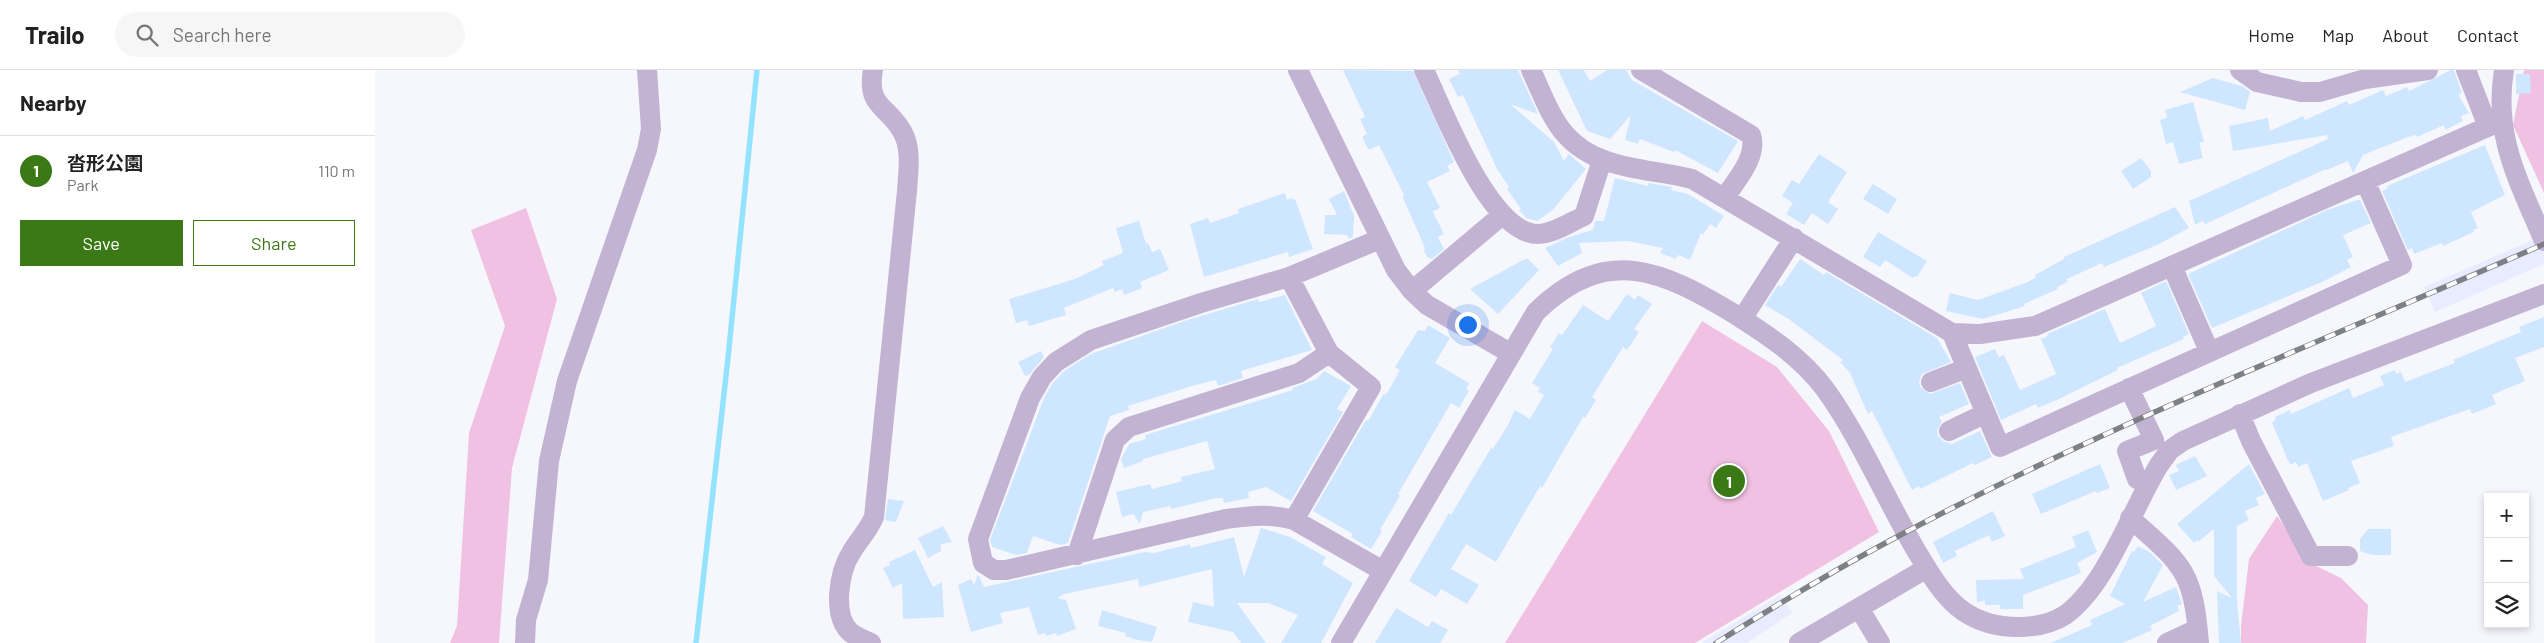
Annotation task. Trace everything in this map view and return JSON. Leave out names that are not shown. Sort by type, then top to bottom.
[{"type":"street","points":[[525,643],[526,620],[537,580],[549,461],[558,417],[567,381],[647,150],[651,130],[647,70]]},
{"type":"street","points":[[871,643],[850,631],[843,622],[840,607],[842,574],[850,554],[869,528],[874,517],[907,191],[908,150],[903,133],[875,100],[871,91],[873,70]]},
{"type":"street","points":[[1298,70],[1396,270],[1412,291],[1427,304],[1510,354]]},
{"type":"street","points":[[1424,70],[1478,182],[1501,216],[1530,234],[1541,234],[1584,216],[1602,160]]},
{"type":"street","points":[[1531,70],[1564,133],[1581,150],[1620,166],[1666,172],[1692,179],[1726,196],[1953,333],[1980,334],[2035,326],[2495,124]]},
{"type":"street","points":[[1641,70],[1751,135],[1754,144],[1752,154],[1726,196]]},
{"type":"street","points":[[2240,70],[2257,82],[2277,88],[2320,92],[2365,79],[2428,70]]},
{"type":"street","points":[[2466,70],[2495,124],[2544,241]]},
{"type":"street","points":[[2495,124],[2504,70]]},
{"type":"street","points":[[1953,333],[2000,447],[2402,265],[2365,181]]},
{"type":"street","points":[[1412,291],[1501,216]]},
{"type":"street","points":[[1742,319],[1794,238]]},
{"type":"street","points":[[1380,239],[1289,277],[1201,303],[1091,340],[1056,362],[1042,377],[1030,398],[978,540],[983,563],[994,570],[1006,570],[1226,519],[1260,514],[1294,520],[1383,571]]},
{"type":"street","points":[[2172,266],[2209,351]]},
{"type":"street","points":[[1341,643],[1536,312],[1567,286],[1601,273],[1637,270],[1659,274],[1694,290],[1742,319],[1790,352],[1823,387],[1851,430],[1927,568],[1949,598],[1961,610],[1975,618],[1993,625],[2011,627],[2046,623],[2063,616],[2084,597],[2102,572],[2148,483],[2170,450],[2190,438],[2311,383],[2544,294]]},
{"type":"street","points":[[1289,277],[1329,354],[1371,387],[1294,520]]},
{"type":"street","points":[[1077,554],[1108,457],[1115,440],[1129,426],[1299,373],[1329,354]]},
{"type":"street","points":[[1931,382],[1967,368]]},
{"type":"street","points":[[2129,388],[2154,440],[2127,451],[2137,479],[2148,483]]},
{"type":"street","points":[[1949,431],[1986,413]]},
{"type":"street","points":[[2241,414],[2251,441],[2311,556],[2348,556]]},
{"type":"street","points":[[2130,518],[2173,556],[2185,574],[2193,595],[2198,636],[2167,643]]},
{"type":"street","points":[[1799,643],[1927,568]]},
{"type":"street","points":[[1859,608],[1880,643]]},
{"type":"shaded area","points":[[2524,70],[2544,70],[2544,193],[2513,125]]},
{"type":"shaded area","points":[[526,208],[557,299],[512,468],[499,643],[450,643],[457,626],[469,433],[505,326],[471,230]]},
{"type":"shaded area","points":[[2544,235],[2544,264],[2435,312],[2424,287]]},
{"type":"shaded area","points":[[1702,321],[1777,367],[1829,431],[1879,532],[1695,643],[1505,643]]},
{"type":"shaded area","points":[[2277,516],[2310,563],[2341,578],[2368,605],[2366,643],[2241,643],[2241,626],[2249,559]]},
{"type":"shaded area","points":[[1781,595],[1792,613],[1747,643],[1701,643]]},
{"type":"building","points":[[1343,70],[1413,71],[1454,162],[1447,166],[1450,171],[1427,182],[1440,208],[1433,211],[1444,234],[1438,237],[1444,249],[1432,259],[1427,257],[1424,251],[1425,248],[1403,198],[1404,195],[1379,145],[1369,150],[1362,137],[1367,134],[1360,119],[1365,117]]},
{"type":"building","points":[[1458,70],[1518,70],[1538,114],[1510,104],[1554,142],[1564,161],[1569,154],[1586,169],[1553,210],[1537,221],[1526,218],[1519,210],[1521,209],[1507,189],[1509,187],[1497,169],[1463,95],[1458,97],[1449,79],[1460,74]]},
{"type":"building","points":[[1558,70],[1584,70],[1590,81],[1607,70],[1626,70],[1632,80],[1738,141],[1718,173],[1675,150],[1674,152],[1640,139],[1638,144],[1625,140],[1631,115],[1610,139],[1587,131]]},
{"type":"building","points":[[2454,70],[2462,93],[2458,94],[2469,113],[2461,116],[2463,121],[2445,130],[2444,125],[2417,137],[2416,135],[2408,137],[2363,155],[2353,173],[2348,161],[2326,169],[2205,224],[2203,221],[2195,225],[2189,201],[2328,139],[2327,135],[2233,151],[2229,126],[2268,118],[2270,131],[2303,116],[2305,120],[2347,101],[2349,105],[2383,90],[2386,96],[2407,87],[2409,91]]},
{"type":"building","points":[[2516,74],[2530,74],[2531,93],[2516,94]]},
{"type":"building","points":[[2213,78],[2242,86],[2250,92],[2245,110],[2180,92]]},
{"type":"building","points":[[2193,102],[2204,142],[2199,143],[2203,158],[2179,164],[2173,142],[2166,144],[2160,120],[2167,118],[2165,110]]},
{"type":"building","points":[[2485,145],[2505,195],[2471,212],[2478,228],[2473,230],[2474,232],[2443,246],[2442,243],[2414,254],[2412,248],[2408,250],[2382,191],[2388,188],[2387,186]]},
{"type":"building","points":[[1819,154],[1847,172],[1828,202],[1838,209],[1828,224],[1812,213],[1804,225],[1786,214],[1793,203],[1782,196],[1792,180],[1799,184]]},
{"type":"building","points":[[2141,158],[2151,171],[2151,177],[2133,189],[2121,171]]},
{"type":"building","points":[[1615,178],[1648,186],[1649,183],[1672,187],[1671,190],[1688,194],[1724,216],[1716,228],[1710,224],[1703,235],[1701,233],[1690,260],[1678,255],[1676,259],[1660,253],[1663,248],[1628,241],[1579,243],[1582,253],[1558,266],[1545,248],[1569,237],[1593,230],[1595,221],[1604,221]]},
{"type":"building","points":[[1873,184],[1897,199],[1888,214],[1863,199]]},
{"type":"building","points":[[1344,191],[1354,216],[1353,237],[1349,239],[1347,235],[1324,234],[1325,215],[1337,215],[1329,199]]},
{"type":"building","points":[[1285,193],[1287,200],[1295,199],[1313,249],[1289,257],[1288,252],[1204,277],[1190,224],[1208,218],[1210,223],[1239,213],[1238,209]]},
{"type":"building","points":[[2360,200],[2371,223],[2343,235],[2353,257],[2347,260],[2351,267],[2322,282],[2212,328],[2188,274],[2327,210]]},
{"type":"building","points":[[2175,207],[2189,228],[2157,245],[2104,267],[2102,263],[2067,279],[2068,282],[2057,287],[2058,289],[2024,304],[2025,306],[1983,319],[1946,311],[1950,293],[1978,300],[2028,282],[2036,277],[2035,275],[2064,259],[2064,257]]},
{"type":"building","points":[[1139,221],[1146,244],[1148,243],[1152,252],[1160,249],[1169,270],[1140,282],[1142,288],[1124,295],[1122,289],[1115,292],[1113,288],[1064,308],[1066,315],[1029,326],[1027,320],[1016,323],[1009,299],[1075,279],[1104,265],[1102,261],[1123,253],[1116,228]]},
{"type":"building","points":[[1878,232],[1927,261],[1917,277],[1914,276],[1913,278],[1885,260],[1880,267],[1863,257]]},
{"type":"building","points":[[1527,258],[1539,270],[1498,314],[1470,289]]},
{"type":"building","points":[[1800,259],[1824,275],[1826,272],[1937,338],[1951,362],[1922,374],[1919,381],[1920,387],[1930,394],[1960,383],[1969,404],[1939,417],[1942,422],[1937,430],[1938,436],[1943,441],[1952,444],[1980,431],[1992,457],[1975,465],[1973,463],[1920,489],[1919,486],[1912,490],[1872,411],[1868,414],[1850,373],[1840,362],[1843,360],[1790,320],[1765,305],[1778,285],[1781,287]]},
{"type":"building","points":[[2166,281],[2189,334],[2183,337],[2184,339],[2117,368],[2118,370],[2059,399],[2038,408],[2036,404],[2001,420],[1975,357],[1995,349],[1999,357],[2004,355],[2020,390],[2056,374],[2041,339],[2048,336],[2047,334],[2105,309],[2120,343],[2156,326],[2141,293]]},
{"type":"building","points":[[1627,294],[1635,300],[1638,295],[1652,304],[1634,329],[1639,332],[1627,350],[1623,347],[1592,397],[1596,400],[1585,418],[1583,417],[1542,488],[1540,486],[1496,562],[1466,544],[1451,569],[1479,585],[1467,604],[1441,589],[1436,597],[1409,581],[1449,513],[1451,515],[1491,448],[1493,449],[1508,425],[1515,410],[1530,419],[1544,395],[1538,392],[1540,388],[1532,383],[1553,349],[1550,347],[1559,333],[1562,335],[1583,305],[1608,321]]},
{"type":"building","points":[[1285,295],[1312,350],[1241,371],[1243,378],[1218,386],[1216,380],[1192,386],[1128,406],[1129,410],[1110,416],[1068,543],[1060,545],[1033,536],[1027,553],[1016,555],[992,547],[990,540],[1044,398],[1052,384],[1064,371],[1091,354],[1184,321],[1258,299],[1259,302]]},
{"type":"building","points":[[2544,317],[2544,347],[2515,358],[2525,381],[2492,395],[2496,404],[2472,414],[2470,409],[2391,437],[2394,446],[2351,461],[2360,483],[2348,488],[2349,490],[2323,501],[2307,463],[2298,467],[2296,462],[2290,465],[2272,423],[2276,419],[2275,417],[2290,410],[2291,414],[2349,388],[2353,398],[2384,385],[2380,376],[2395,370],[2396,374],[2401,372],[2405,382],[2455,363],[2453,360],[2521,332],[2519,327]]},
{"type":"building","points":[[1428,325],[1450,338],[1435,363],[1469,383],[1466,389],[1469,391],[1459,408],[1451,403],[1398,494],[1400,496],[1371,549],[1351,537],[1353,534],[1313,511],[1366,420],[1368,421],[1384,393],[1386,395],[1400,370],[1395,367],[1418,330],[1425,331]]},
{"type":"building","points":[[1041,351],[1044,357],[1030,374],[1025,376],[1018,362]]},
{"type":"building","points":[[1324,371],[1351,386],[1337,409],[1343,412],[1291,501],[1266,487],[1248,492],[1249,498],[1224,503],[1223,498],[1217,498],[1171,509],[1170,506],[1143,512],[1140,524],[1133,514],[1122,517],[1116,492],[1150,484],[1152,489],[1182,481],[1181,477],[1215,469],[1207,441],[1143,459],[1143,461],[1124,468],[1121,459],[1129,444],[1146,439],[1145,435],[1293,390],[1292,388],[1317,379]]},
{"type":"building","points":[[2195,456],[2207,476],[2176,490],[2169,475],[2179,471],[2176,465]]},
{"type":"building","points":[[2100,464],[2110,488],[2097,493],[2096,491],[2041,514],[2032,494]]},
{"type":"building","points":[[2249,464],[2265,494],[2256,498],[2259,505],[2245,511],[2249,520],[2237,526],[2237,601],[2241,643],[2219,643],[2217,591],[2232,598],[2214,576],[2214,529],[2194,543],[2177,524]]},
{"type":"building","points":[[888,499],[904,501],[896,522],[885,520]]},
{"type":"building","points":[[1993,511],[2005,536],[1992,542],[1989,535],[1955,551],[1957,556],[1943,563],[1933,542]]},
{"type":"building","points":[[943,526],[952,542],[941,544],[941,551],[928,558],[918,538]]},
{"type":"building","points":[[1261,528],[1290,537],[1326,557],[1322,564],[1353,583],[1321,643],[1281,643],[1298,615],[1268,603],[1237,603],[1266,643],[1241,643],[1233,632],[1188,622],[1193,602],[1214,607],[1212,569],[1139,587],[1138,579],[1064,594],[1057,598],[1066,600],[1076,629],[1057,636],[1056,633],[1046,636],[1045,633],[1038,635],[1029,607],[1000,613],[1003,623],[971,632],[958,585],[971,579],[974,585],[978,574],[984,587],[1145,552],[1154,553],[1190,544],[1191,548],[1234,537],[1244,577]]},
{"type":"building","points":[[2368,529],[2391,529],[2391,555],[2372,555],[2360,551],[2360,539]]},
{"type":"building","points":[[2088,530],[2097,552],[2077,563],[2081,573],[2023,595],[2023,609],[2000,609],[2000,605],[1985,605],[1985,601],[1977,602],[1976,580],[2024,579],[2020,569],[2076,547],[2072,537]]},
{"type":"building","points":[[2138,546],[2151,553],[2163,565],[2143,602],[2176,587],[2182,604],[2177,606],[2179,611],[2150,626],[2152,630],[2123,643],[2051,643],[2092,625],[2090,620],[2125,604],[2110,596],[2132,551],[2134,552]]},
{"type":"building","points":[[915,550],[933,587],[942,582],[944,617],[903,619],[902,583],[893,588],[883,568],[890,565],[889,562]]},
{"type":"building","points":[[1396,608],[1428,627],[1432,621],[1448,630],[1440,643],[1375,643]]},
{"type":"building","points":[[1102,610],[1157,627],[1152,642],[1138,640],[1125,636],[1126,633],[1098,626]]},
{"type":"waterway","points":[[696,643],[728,358],[757,70]]},
{"type":"railway","points":[[1716,643],[1802,590],[1869,552],[1970,499],[2132,422],[2544,244]]},
{"type":"place","name":"沓形公園","points":[[1729,481]]}]
